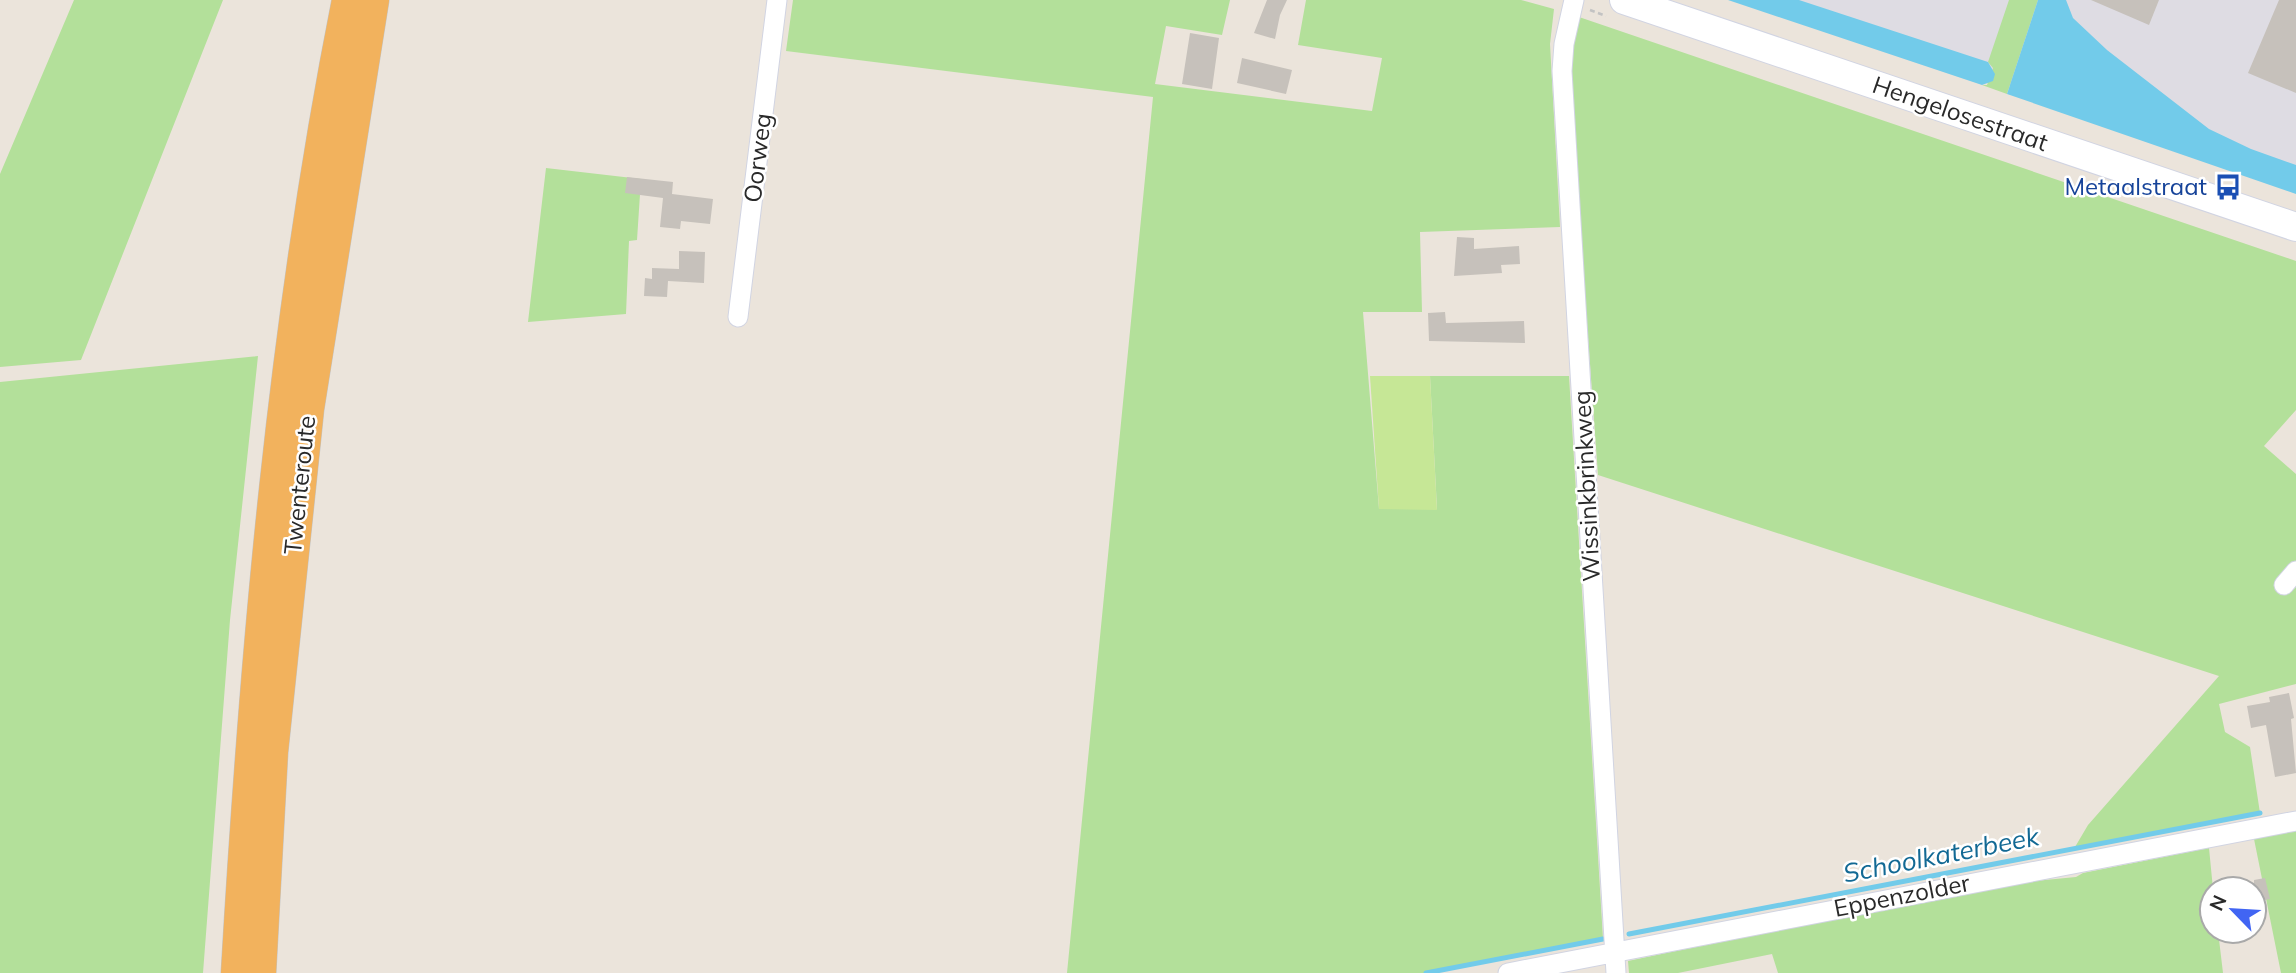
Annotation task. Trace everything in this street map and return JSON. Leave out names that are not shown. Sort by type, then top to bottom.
[{"type":"highway","name":"Twenteroute","points":[[237,973],[249,753],[283,408],[317,174],[348,0]]},
{"type":"highway","name":"Twenteroute","points":[[260,973],[272,752],[308,409],[373,0]]},
{"type":"main road","name":"Hengelosestraat","points":[[1624,0],[2296,228]]},
{"type":"street","name":"Oorweg","points":[[738,317],[777,0]]},
{"type":"street","name":"Wissinkbrinkweg","points":[[1574,0],[1564,44],[1562,71],[1616,973]]},
{"type":"street","name":"Eppenzolder","points":[[1508,973],[2296,821]]},
{"type":"shaded area","points":[[1759,0],[2296,0],[2296,182],[2172,138]]},
{"type":"green space","points":[[74,0],[223,0],[81,360],[0,367],[0,174]]},
{"type":"green space","points":[[793,0],[1230,0],[1222,35],[1166,26],[1155,84],[1372,111],[1382,58],[1298,45],[1306,0],[1521,0],[1554,9],[1550,44],[1560,227],[1420,232],[1422,312],[1363,312],[1379,509],[1437,509],[1430,376],[1569,376],[1603,939],[1425,973],[1067,973],[1153,97],[786,51]]},
{"type":"green space","points":[[2009,0],[2038,0],[2007,94],[1982,85],[1987,85],[1993,68],[1988,62]]},
{"type":"green space","points":[[1579,17],[2296,261],[2296,410],[2264,446],[2296,474],[2296,684],[2219,704],[2225,732],[2250,747],[2260,813],[2075,847],[2088,825],[2219,676],[1598,475],[1568,61]]},
{"type":"green space","points":[[546,168],[641,179],[637,240],[629,241],[626,314],[528,322]]},
{"type":"green space","points":[[258,356],[230,620],[203,973],[0,973],[0,382]]},
{"type":"green space","points":[[1370,376],[1430,376],[1437,510],[1379,509]]},
{"type":"green space","points":[[2296,828],[2296,973],[2281,973],[2268,908],[2268,875],[2261,875],[2254,839]]},
{"type":"green space","points":[[2209,848],[2212,875],[2198,875],[2198,945],[2220,945],[2223,973],[1778,973],[1772,954],[1678,973],[1629,973],[1628,961],[2025,882],[2076,877],[2083,873]]},
{"type":"water","points":[[1728,0],[1799,0],[1988,62],[1995,74],[1993,81],[1982,85]]},
{"type":"water","points":[[2038,0],[2066,0],[2073,18],[2107,50],[2209,129],[2251,149],[2296,165],[2296,194],[2007,94]]},
{"type":"building","points":[[1267,0],[1287,0],[1280,15],[1275,39],[1254,33]]},
{"type":"building","points":[[2091,0],[2159,0],[2149,25]]},
{"type":"building","points":[[2279,0],[2296,0],[2296,93],[2248,73]]},
{"type":"building","points":[[1190,33],[1219,38],[1212,89],[1182,84]]},
{"type":"building","points":[[1242,58],[1292,70],[1286,94],[1237,83]]},
{"type":"building","points":[[627,177],[673,182],[672,194],[713,199],[710,224],[681,221],[680,229],[660,227],[663,198],[625,193]]},
{"type":"building","points":[[1457,237],[1474,238],[1474,249],[1519,246],[1520,264],[1501,265],[1502,273],[1454,276]]},
{"type":"building","points":[[679,251],[705,252],[704,283],[668,281],[667,297],[644,296],[645,278],[652,279],[652,268],[679,269]]},
{"type":"building","points":[[1445,312],[1446,323],[1524,321],[1525,343],[1429,341],[1428,313]]},
{"type":"building","points":[[2289,693],[2294,718],[2291,719],[2296,773],[2275,777],[2266,725],[2251,728],[2247,706],[2270,702],[2269,697]]},
{"type":"waterway","name":"Schoolkaterbeek","points":[[1629,934],[2260,813]]},
{"type":"waterway","name":"Schoolkaterbeek","points":[[1426,973],[1603,939]]},
{"type":"place","name":"Metaalstraat","points":[[2228,187]]}]
